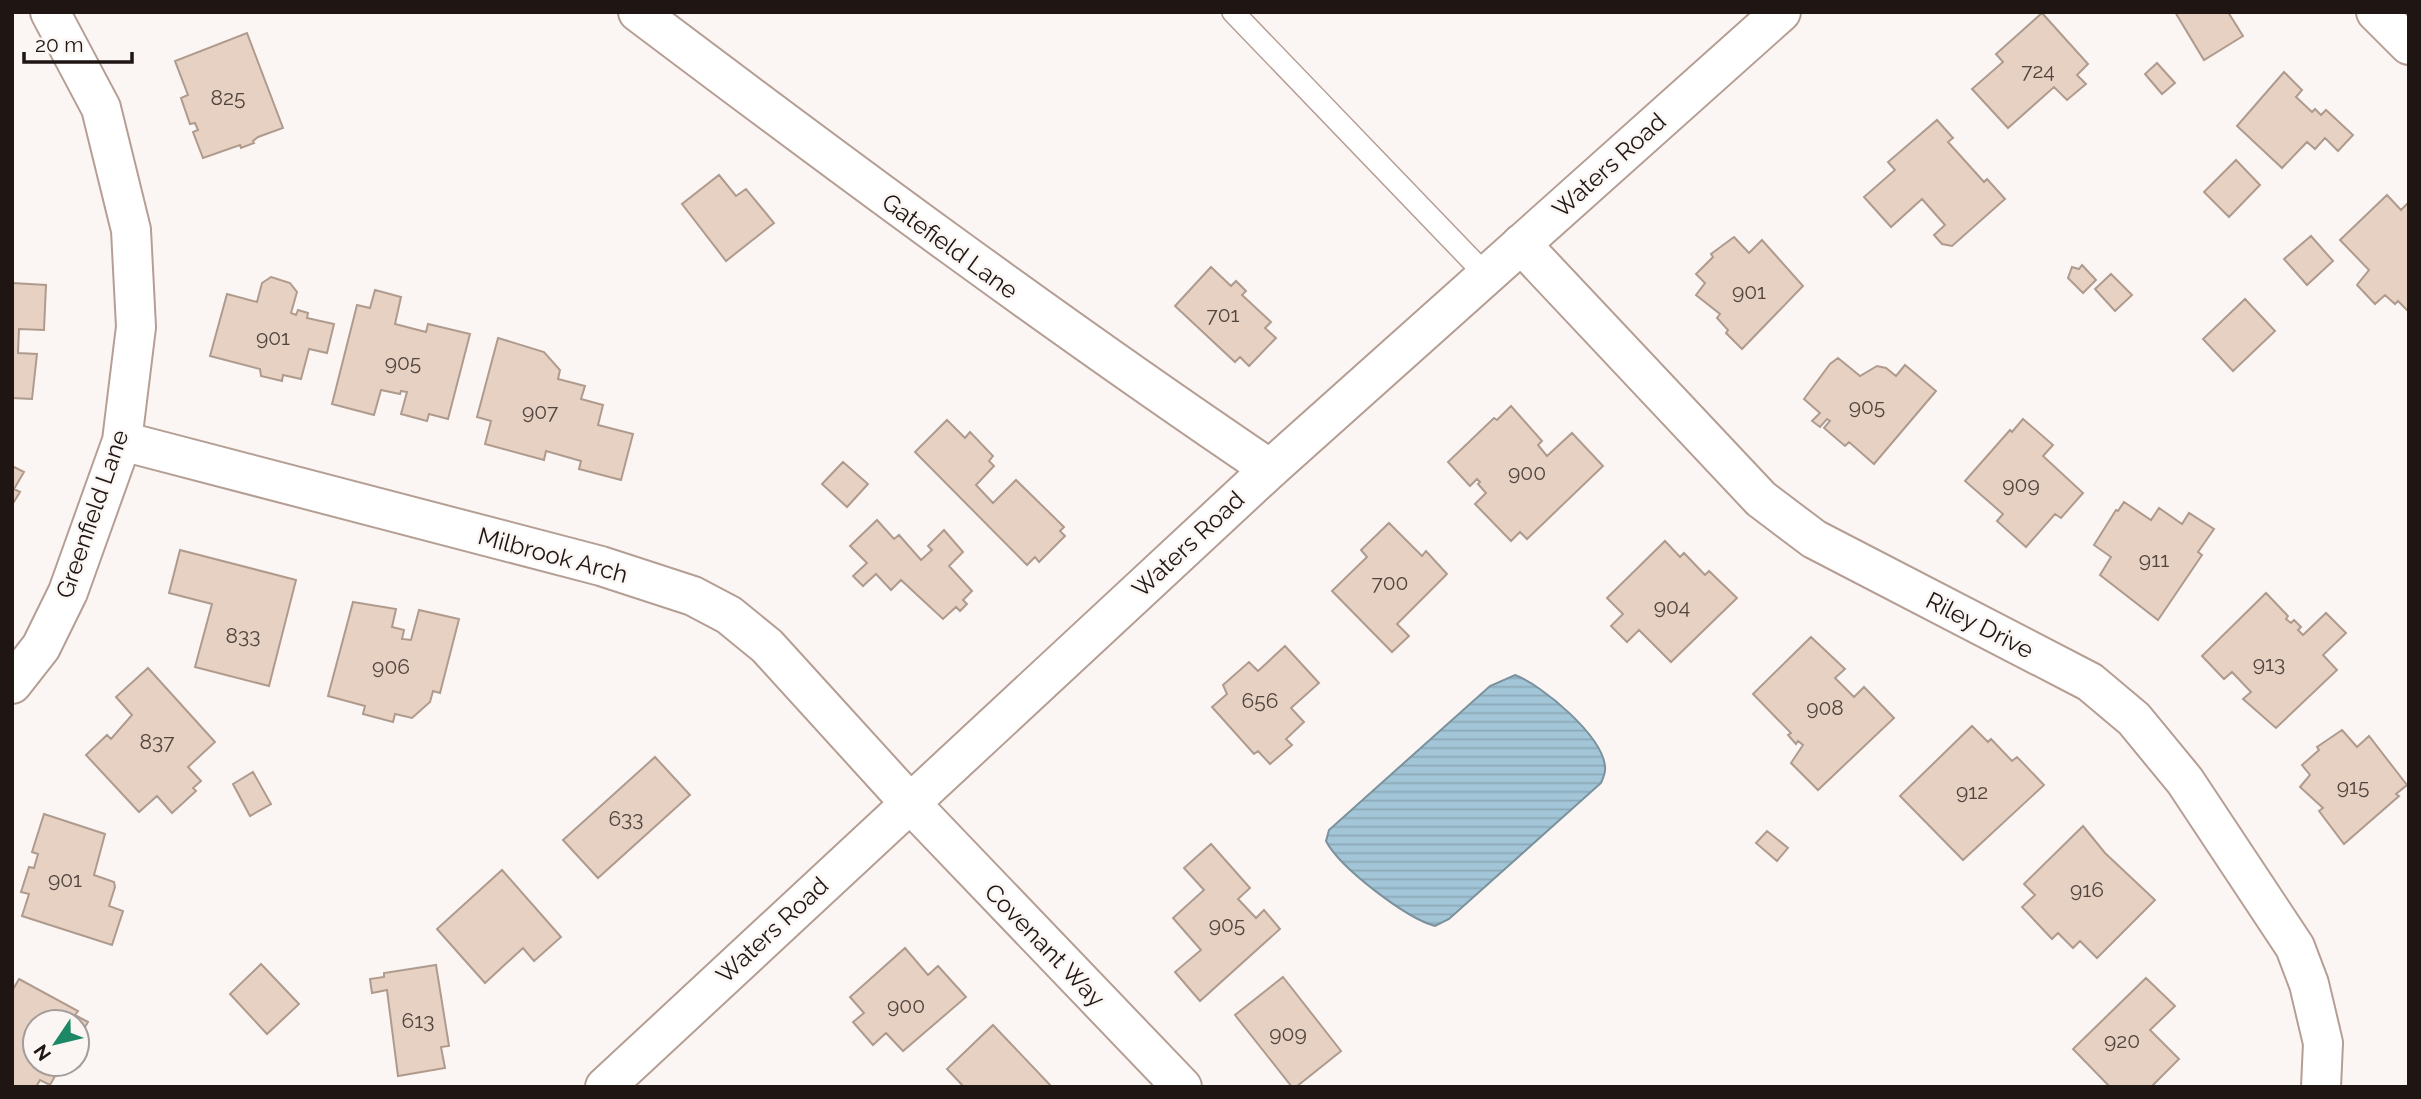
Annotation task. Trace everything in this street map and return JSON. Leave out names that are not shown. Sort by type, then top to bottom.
[{"type":"street","name":"Greenfield Lane","points":[[12,684],[41,647],[68,592],[122,441],[136,327],[131,230],[101,108],[50,12]]},
{"type":"street","name":"Gatefield Lane","points":[[638,12],[900,211],[1101,355],[1270,469]]},
{"type":"street","name":"Waters Road","points":[[605,1087],[1270,469],[1781,12]]},
{"type":"street","points":[[2376,12],[2409,45]]},
{"type":"street","name":"Riley Drive","points":[[1521,244],[1761,499],[1814,539],[2090,682],[2134,719],[2185,781],[2295,947],[2309,984],[2323,1043],[2321,1087]]},
{"type":"street","name":"Milbrook Arch","points":[[122,441],[601,566],[693,596],[729,615],[767,646],[909,802]]},
{"type":"street","name":"Covenant Way","points":[[909,802],[1182,1087]]},
{"type":"lane","points":[[1233,12],[1486,275]]},
{"type":"water","points":[[1515,675],[1555,700],[1583,727],[1602,755],[1604,775],[1601,783],[1449,919],[1435,926],[1391,903],[1359,878],[1326,841],[1329,830],[1490,686]]},
{"type":"building","points":[[2175,12],[2228,12],[2243,36],[2204,60]]},
{"type":"building","points":[[2042,13],[2088,64],[2077,75],[2086,84],[2067,100],[2054,87],[2008,128],[1972,89],[2003,62],[1996,54]]},
{"type":"building","points":[[247,33],[283,128],[258,137],[254,143],[241,148],[240,145],[203,158],[193,132],[198,130],[195,123],[190,124],[181,98],[188,95],[175,61]]},
{"type":"building","points":[[2157,63],[2175,83],[2162,94],[2145,74]]},
{"type":"building","points":[[2284,72],[2302,90],[2296,97],[2312,112],[2315,109],[2321,115],[2326,110],[2353,135],[2338,151],[2325,138],[2315,149],[2307,142],[2282,168],[2237,126]]},
{"type":"building","points":[[1937,120],[1953,138],[1948,142],[1984,182],[1987,179],[2005,199],[1952,246],[1942,244],[1934,235],[1945,225],[1922,199],[1891,227],[1864,197],[1895,170],[1888,162]]},
{"type":"building","points":[[2236,160],[2260,185],[2229,217],[2204,192]]},
{"type":"building","points":[[719,175],[736,196],[746,189],[774,223],[726,261],[682,204]]},
{"type":"building","points":[[2387,195],[2401,210],[2409,202],[2409,312],[2398,301],[2395,304],[2385,295],[2375,304],[2357,285],[2369,270],[2340,240]]},
{"type":"building","points":[[2311,236],[2333,261],[2307,285],[2284,259]]},
{"type":"building","points":[[1734,237],[1749,253],[1762,240],[1803,286],[1742,349],[1726,333],[1728,330],[1717,318],[1720,314],[1696,295],[1705,283],[1696,274],[1713,257],[1711,254]]},
{"type":"building","points":[[2082,265],[2096,280],[2083,293],[2068,278],[2072,267],[2079,269]]},
{"type":"building","points":[[1211,267],[1231,286],[1236,281],[1246,291],[1242,295],[1271,322],[1265,328],[1276,338],[1249,366],[1240,357],[1235,362],[1175,306]]},
{"type":"building","points":[[2111,274],[2132,295],[2115,311],[2095,289]]},
{"type":"building","points":[[271,277],[290,283],[297,292],[291,313],[296,315],[298,310],[308,313],[307,318],[334,324],[327,353],[309,349],[301,379],[283,375],[282,381],[261,376],[260,369],[210,356],[227,294],[257,302],[262,283]]},
{"type":"building","points":[[12,283],[46,285],[44,330],[19,329],[18,353],[37,354],[32,399],[12,398]]},
{"type":"building","points":[[375,290],[401,297],[395,324],[426,332],[428,324],[470,334],[448,419],[429,414],[427,421],[401,414],[407,392],[401,391],[400,394],[381,390],[374,415],[332,404],[357,305],[370,308]]},
{"type":"building","points":[[2245,299],[2275,331],[2233,371],[2203,339]]},
{"type":"building","points":[[498,338],[544,352],[560,370],[558,379],[585,386],[581,399],[603,405],[598,425],[633,434],[621,480],[579,469],[581,461],[546,451],[544,460],[485,444],[491,421],[477,417]]},
{"type":"building","points":[[1838,358],[1860,376],[1877,366],[1886,368],[1896,376],[1905,365],[1936,391],[1874,464],[1849,442],[1845,446],[1824,428],[1830,421],[1827,419],[1820,427],[1812,421],[1820,413],[1804,399],[1830,364]]},
{"type":"building","points":[[1511,406],[1542,441],[1538,445],[1547,456],[1572,433],[1603,466],[1527,539],[1520,532],[1511,541],[1475,504],[1486,493],[1478,484],[1480,482],[1477,479],[1470,486],[1448,462],[1494,418],[1497,420]]},
{"type":"building","points":[[2023,419],[2053,445],[2043,456],[2083,493],[2061,518],[2055,514],[2026,547],[1997,521],[2003,514],[1965,481]]},
{"type":"building","points":[[947,420],[965,438],[970,432],[993,456],[989,461],[994,466],[976,485],[993,503],[1016,480],[1064,527],[1060,531],[1065,536],[1039,562],[1035,557],[1027,565],[915,452]]},
{"type":"building","points":[[843,462],[868,484],[847,507],[822,484]]},
{"type":"building","points":[[12,466],[24,472],[14,489],[20,492],[12,505]]},
{"type":"building","points":[[2124,502],[2151,520],[2159,508],[2182,524],[2189,513],[2214,529],[2198,552],[2202,555],[2158,620],[2100,575],[2111,557],[2094,545]]},
{"type":"building","points":[[877,520],[894,539],[899,535],[921,560],[932,550],[928,546],[944,530],[963,552],[949,566],[972,591],[963,600],[967,604],[960,611],[956,607],[943,619],[901,580],[891,590],[876,574],[863,586],[853,576],[867,563],[850,546]]},
{"type":"building","points":[[1389,523],[1422,556],[1426,551],[1447,574],[1397,624],[1409,636],[1392,652],[1332,591],[1367,557],[1361,550]]},
{"type":"building","points":[[1665,541],[1680,557],[1684,553],[1705,575],[1709,571],[1737,598],[1671,662],[1639,630],[1627,642],[1611,626],[1623,614],[1607,598]]},
{"type":"building","points":[[180,550],[296,580],[269,686],[195,667],[212,604],[169,593]]},
{"type":"building","points":[[2266,593],[2288,616],[2286,619],[2291,623],[2294,620],[2301,627],[2298,630],[2303,635],[2326,613],[2346,633],[2323,655],[2337,670],[2276,728],[2243,699],[2251,692],[2232,672],[2224,679],[2202,656]]},
{"type":"building","points":[[353,602],[396,609],[392,627],[404,630],[402,639],[411,640],[419,610],[459,619],[440,693],[433,691],[430,702],[412,718],[395,714],[393,722],[363,714],[365,706],[328,696]]},
{"type":"building","points":[[1811,637],[1845,669],[1835,678],[1854,697],[1864,687],[1894,718],[1818,790],[1791,763],[1803,745],[1798,741],[1796,744],[1788,735],[1791,733],[1753,694]]},
{"type":"building","points":[[1285,646],[1319,683],[1291,708],[1304,722],[1286,739],[1292,745],[1270,764],[1258,751],[1254,754],[1212,707],[1227,694],[1223,685],[1249,662],[1258,671]]},
{"type":"building","points":[[148,668],[215,742],[188,767],[201,781],[193,788],[196,791],[172,813],[157,796],[139,812],[86,755],[107,735],[111,739],[132,715],[116,697]]},
{"type":"building","points":[[1972,726],[1988,742],[1991,739],[2012,761],[2017,757],[2044,785],[1963,860],[1900,796]]},
{"type":"building","points":[[2342,730],[2357,747],[2369,736],[2407,785],[2396,794],[2399,796],[2344,844],[2319,811],[2323,808],[2300,787],[2310,775],[2302,765],[2319,750],[2317,747]]},
{"type":"building","points":[[655,757],[690,795],[598,878],[563,840]]},
{"type":"building","points":[[253,772],[271,804],[250,816],[233,784]]},
{"type":"building","points":[[44,814],[105,834],[94,875],[114,882],[109,906],[123,911],[112,945],[22,916],[29,894],[21,892],[29,867],[34,868],[38,854],[32,852]]},
{"type":"building","points":[[2083,826],[2105,853],[2155,900],[2097,958],[2080,941],[2073,948],[2058,933],[2052,939],[2022,907],[2035,895],[2024,884]]},
{"type":"building","points":[[1767,831],[1788,848],[1777,861],[1756,843]]},
{"type":"building","points":[[1211,844],[1250,888],[1238,899],[1256,918],[1264,910],[1280,929],[1200,1001],[1175,972],[1201,950],[1173,918],[1204,890],[1184,868]]},
{"type":"building","points":[[502,870],[561,937],[534,961],[523,948],[485,983],[437,929]]},
{"type":"building","points":[[905,948],[928,975],[938,966],[966,997],[903,1051],[886,1033],[873,1045],[853,1022],[864,1013],[850,997]]},
{"type":"building","points":[[261,964],[299,1004],[267,1034],[230,994]]},
{"type":"building","points":[[436,965],[449,1046],[441,1047],[445,1068],[398,1076],[387,990],[372,993],[370,979],[384,977],[384,973]]},
{"type":"building","points":[[1283,977],[1341,1051],[1296,1087],[1292,1087],[1235,1015]]},
{"type":"building","points":[[2146,978],[2175,1006],[2150,1030],[2179,1059],[2151,1087],[2110,1087],[2073,1049]]},
{"type":"building","points":[[19,979],[72,1008],[21,1008],[21,1078],[54,1078],[50,1085],[40,1080],[36,1087],[12,1087],[12,991]]},
{"type":"building","points":[[993,1025],[1052,1087],[964,1087],[947,1069]]}]
